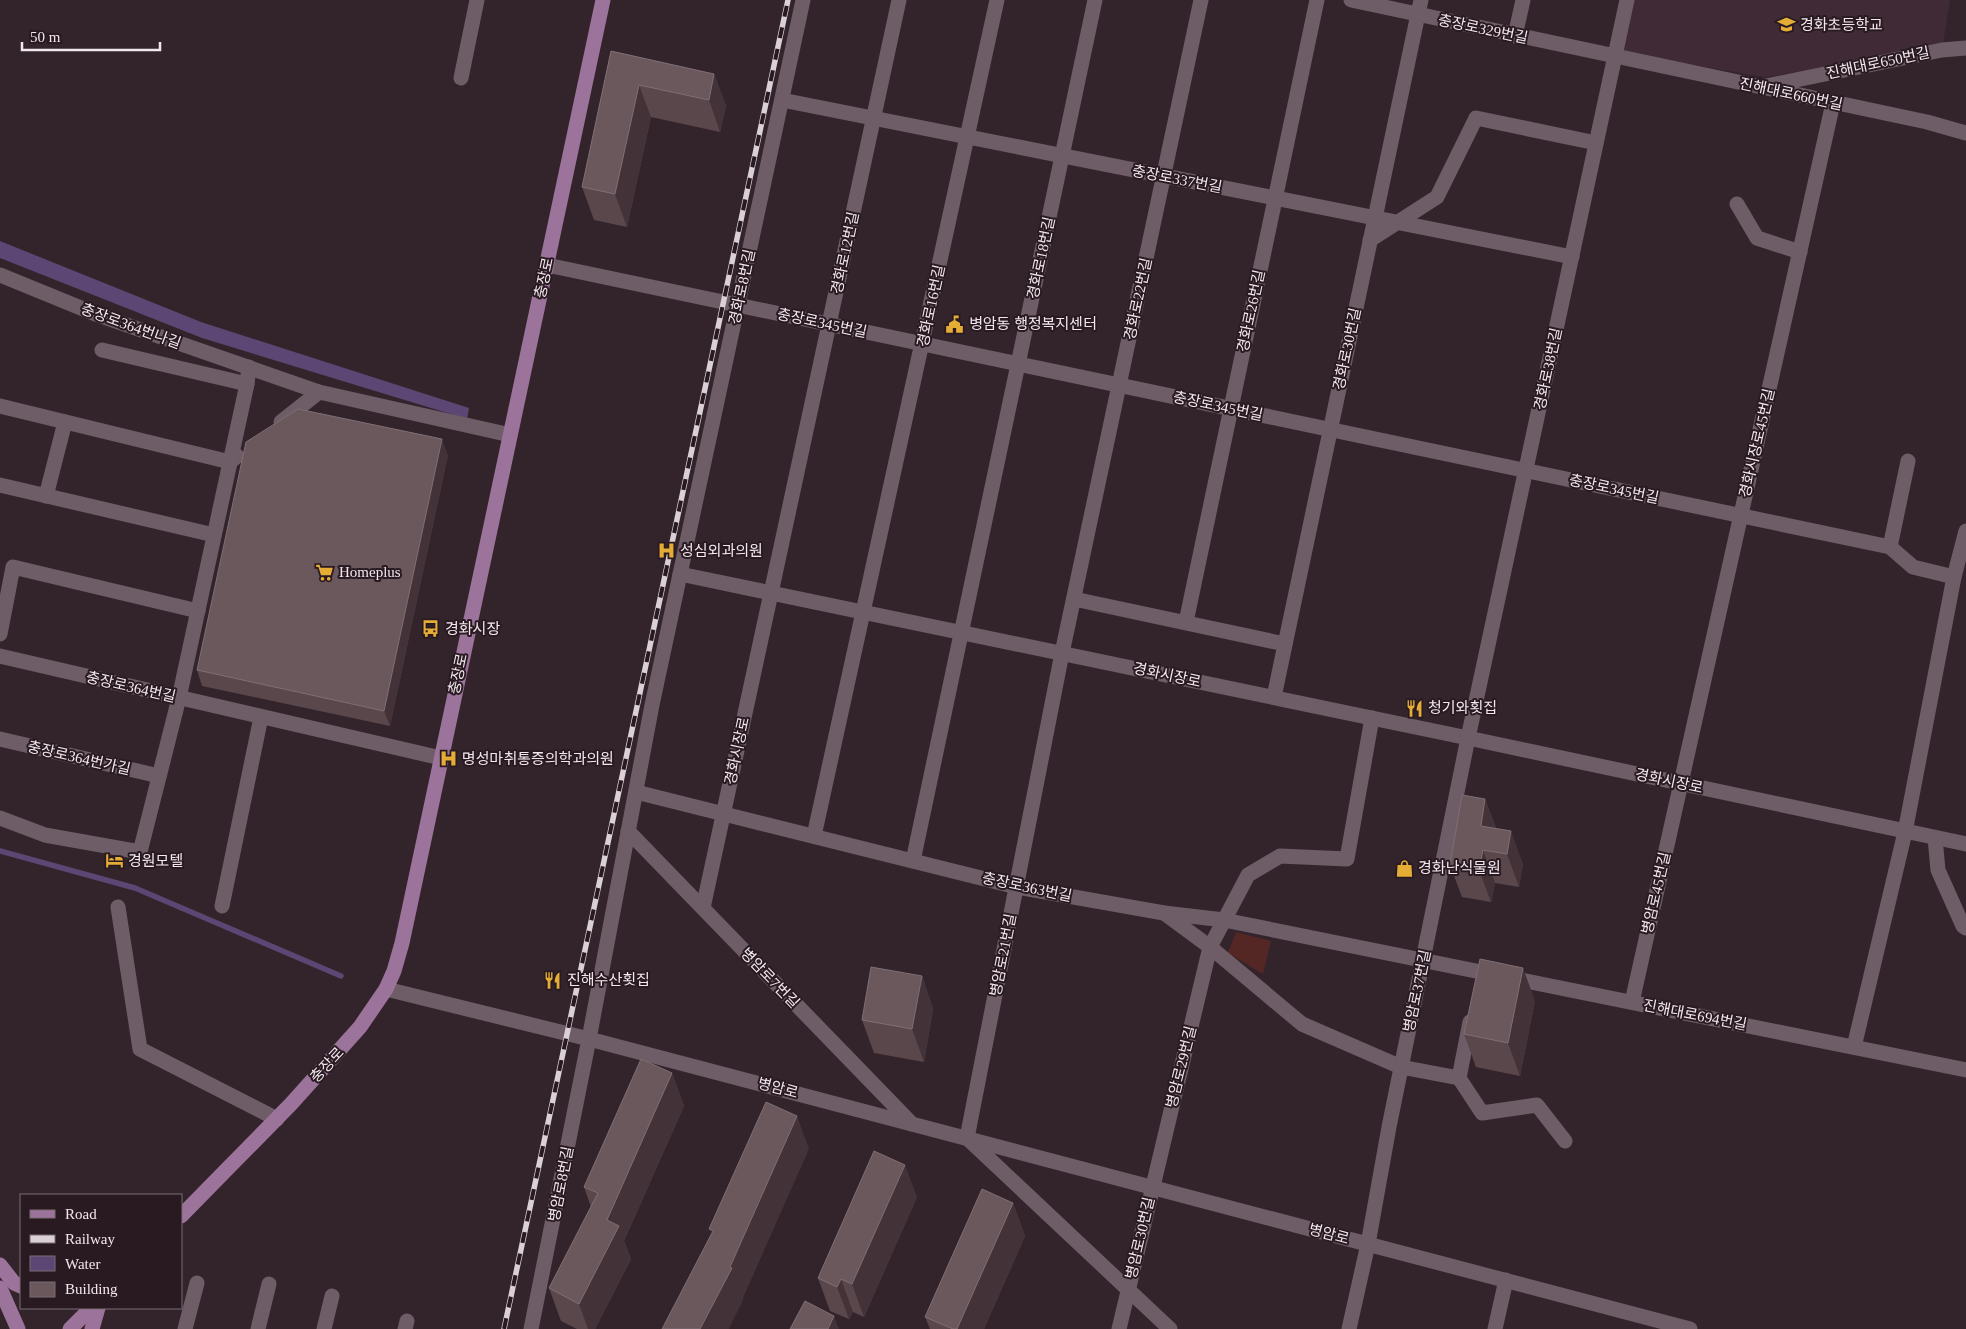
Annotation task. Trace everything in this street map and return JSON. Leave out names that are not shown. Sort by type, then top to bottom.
[{"type":"main road","name":"충장로","points":[[182,1215],[342,1049],[374,1008],[386,989],[394,971],[402,943],[603,0]]},
{"type":"main road","points":[[0,1265],[14,1283],[20,1286]]},
{"type":"main road","points":[[0,1288],[18,1329]]},
{"type":"main road","points":[[70,1329],[90,1309]]},
{"type":"main road","points":[[92,1329],[98,1309]]},
{"type":"street","points":[[461,78],[477,0]]},
{"type":"street","name":"경화로8번길","points":[[680,574],[803,0]]},
{"type":"street","name":"경화로12번길","points":[[772,593],[899,0]]},
{"type":"street","name":"경화로16번길","points":[[864,612],[997,0]]},
{"type":"street","name":"경화로18번길","points":[[962,633],[1096,0]]},
{"type":"street","name":"경화로22번길","points":[[1062,653],[1201,0]]},
{"type":"street","name":"경화로26번길","points":[[1186,622],[1317,0]]},
{"type":"street","name":"충장로329번길","points":[[1351,0],[1419,7],[1515,36],[1614,57]]},
{"type":"street","points":[[1515,36],[1522,0]]},
{"type":"street","name":"경화로38번길","points":[[1468,738],[1627,0]]},
{"type":"street","name":"경화로30번길","points":[[1274,697],[1419,7]]},
{"type":"street","name":"진해대로650번길","points":[[1760,88],[1942,50],[1966,48]]},
{"type":"street","name":"진해대로660번길","points":[[1614,57],[1927,122],[1966,133]]},
{"type":"street","name":"충장로337번길","points":[[782,100],[1572,257]]},
{"type":"street","name":"경화시장로45번길","points":[[1681,784],[1833,103]]},
{"type":"street","points":[[1370,240],[1437,196],[1476,118],[1596,143]]},
{"type":"street","points":[[1737,204],[1757,238],[1800,252]]},
{"type":"street","name":"충장로345번길","points":[[547,265],[1890,547]]},
{"type":"street","name":"충장로364번나길","points":[[0,275],[98,315],[319,392],[510,435]]},
{"type":"street","name":"충장로364번나길","points":[[102,350],[247,384]]},
{"type":"street","points":[[0,818],[45,836],[140,852],[179,698],[247,384],[249,367]]},
{"type":"street","points":[[267,433],[319,392]]},
{"type":"street","points":[[0,406],[230,462]]},
{"type":"street","points":[[46,496],[65,422]]},
{"type":"street","points":[[230,462],[252,444]]},
{"type":"street","points":[[1908,461],[1890,547],[1913,567],[1954,577]]},
{"type":"street","points":[[0,485],[214,535]]},
{"type":"street","points":[[1854,1047],[1905,832],[1954,577],[1966,532]]},
{"type":"street","points":[[0,634],[13,567],[198,611]]},
{"type":"street","points":[[589,1039],[652,705],[680,574]]},
{"type":"street","name":"경화시장로","points":[[680,574],[1274,697],[1966,844]]},
{"type":"street","name":"경화시장로","points":[[703,908],[772,593]]},
{"type":"street","points":[[1074,599],[1285,644]]},
{"type":"street","points":[[814,836],[864,612]]},
{"type":"street","points":[[913,861],[962,633]]},
{"type":"street","name":"병암로21번길","points":[[967,1138],[1062,653]]},
{"type":"street","name":"충장로364번길","points":[[0,656],[441,758]]},
{"type":"street","points":[[222,906],[261,717]]},
{"type":"street","points":[[1210,947],[1248,875],[1280,856],[1347,859],[1372,718]]},
{"type":"street","name":"병암로37번길","points":[[1349,1329],[1368,1244],[1401,1067],[1468,738]]},
{"type":"street","name":"충장로364번가길","points":[[0,739],[159,776]]},
{"type":"street","name":"병암로45번길","points":[[1632,1002],[1681,784]]},
{"type":"street","name":"충장로363번길","points":[[636,792],[1017,887],[1164,913],[1224,920],[1424,960]]},
{"type":"street","name":"병암로7번길","points":[[628,831],[912,1124]]},
{"type":"street","points":[[1935,838],[1938,870],[1963,926],[1966,928]]},
{"type":"street","points":[[118,907],[140,1049],[277,1118]]},
{"type":"street","points":[[1164,913],[1210,947],[1302,1024],[1401,1067],[1459,1078]]},
{"type":"street","name":"병암로29번길","points":[[1152,1187],[1210,947]]},
{"type":"street","name":"진해대로694번길","points":[[1424,960],[1966,1070]]},
{"type":"street","points":[[1476,991],[1480,971]]},
{"type":"street","name":"병암로","points":[[386,989],[589,1039],[1690,1329]]},
{"type":"street","points":[[1472,1010],[1459,1078],[1482,1113],[1537,1105],[1565,1140]]},
{"type":"street","name":"병암로8번길","points":[[531,1329],[589,1039]]},
{"type":"street","name":"병암로","points":[[967,1138],[1128,1290]]},
{"type":"street","name":"병암로30번길","points":[[1119,1329],[1152,1187]]},
{"type":"street","points":[[1495,1329],[1506,1280]]},
{"type":"street","points":[[185,1329],[197,1283]]},
{"type":"street","points":[[258,1329],[269,1284]]},
{"type":"street","name":"병암로30번길","points":[[1128,1290],[1170,1329]]},
{"type":"street","points":[[324,1329],[332,1296]]},
{"type":"shaded area","name":"경화초등학교","points":[[1632,0],[1950,0],[1942,50],[1765,77],[1621,53]]},
{"type":"shaded area","points":[[1236,932],[1271,941],[1263,974],[1228,953]]},
{"type":"water","points":[[0,241],[201,322],[469,408],[467,419],[202,338],[0,258]]},
{"type":"building","points":[[611,51],[714,74],[709,100],[639,85],[615,194],[582,187]]},
{"type":"building","name":"Homeplus","points":[[298,409],[442,439],[384,711],[197,670],[246,442]]},
{"type":"building","points":[[1462,795],[1485,799],[1481,826],[1511,831],[1507,854],[1483,850],[1479,870],[1450,865]]},
{"type":"building","points":[[1480,959],[1523,968],[1508,1043],[1464,1034]]},
{"type":"building","points":[[871,967],[922,976],[912,1029],[862,1020]]},
{"type":"building","points":[[641,1059],[672,1073],[607,1220],[619,1226],[579,1304],[549,1288],[598,1193],[584,1187]]},
{"type":"building","points":[[766,1102],[797,1116],[730,1267],[732,1268],[700,1329],[662,1329],[713,1231],[709,1229]]},
{"type":"building","points":[[874,1151],[905,1165],[852,1284],[841,1279],[837,1287],[818,1278]]},
{"type":"building","points":[[982,1189],[1013,1203],[957,1329],[953,1329],[925,1317]]},
{"type":"building","points":[[805,1301],[834,1316],[828,1329],[790,1329]]},
{"type":"waterway","points":[[0,851],[135,888],[341,976]]},
{"type":"railway","points":[[504,1329],[788,0]]},
{"type":"place","name":"경화초등학교","points":[[1786,25]]},
{"type":"place","name":"병암동 행정복지센터","points":[[955,324]]},
{"type":"place","name":"성심외과의원","points":[[666,551]]},
{"type":"place","name":"Homeplus","points":[[325,572]]},
{"type":"place","name":"경화시장","points":[[431,629]]},
{"type":"place","name":"청기와횟집","points":[[1414,708]]},
{"type":"place","name":"명성마취통증의학과의원","points":[[448,759]]},
{"type":"place","name":"경원모텔","points":[[114,861]]},
{"type":"place","name":"경화난식물원","points":[[1404,868]]},
{"type":"place","name":"진해수산횟집","points":[[553,980]]}]
